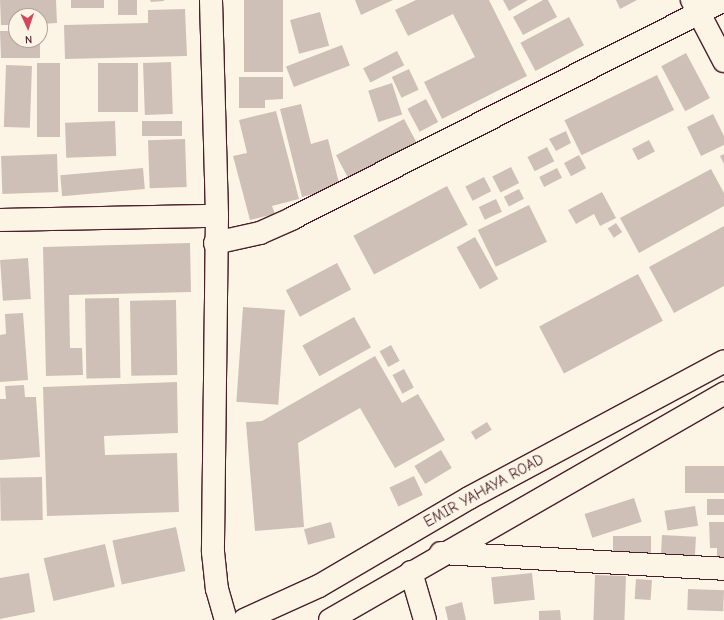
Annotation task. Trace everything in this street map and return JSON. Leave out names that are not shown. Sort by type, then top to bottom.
[{"type":"street","points":[[211,0],[217,216],[215,242],[213,552],[217,589],[226,620]]},
{"type":"street","points":[[215,242],[260,233],[293,218],[695,6],[724,0]]},
{"type":"street","points":[[695,6],[724,61]]},
{"type":"street","points":[[0,220],[217,216]]},
{"type":"street","name":"EMIR YAHAYA ROAD","points":[[244,620],[319,586],[469,498],[724,361]]},
{"type":"street","points":[[330,620],[441,553],[724,393]]},
{"type":"street","points":[[441,553],[724,569]]},
{"type":"street","points":[[411,572],[425,620]]},
{"type":"building","points":[[0,0],[56,0],[57,23],[48,24],[48,8],[8,8],[8,25],[1,25]]},
{"type":"building","points":[[71,0],[104,0],[104,8],[71,8]]},
{"type":"building","points":[[118,0],[137,0],[137,15],[118,15]]},
{"type":"building","points":[[150,0],[164,0],[164,1],[151,2]]},
{"type":"building","points":[[244,0],[283,0],[283,72],[244,72]]},
{"type":"building","points":[[355,0],[393,0],[361,15]]},
{"type":"building","points":[[416,0],[489,0],[527,76],[442,119],[424,82],[475,57],[453,14],[408,36],[395,10]]},
{"type":"building","points":[[503,0],[528,0],[509,11]]},
{"type":"building","points":[[543,0],[548,0],[557,17],[523,35],[513,17]]},
{"type":"building","points":[[616,0],[637,0],[620,9]]},
{"type":"building","points":[[185,9],[187,56],[65,59],[64,25],[148,23],[148,10]]},
{"type":"building","points":[[320,12],[329,46],[299,54],[290,20]]},
{"type":"building","points":[[569,17],[584,45],[535,71],[520,43]]},
{"type":"building","points":[[0,31],[8,31],[8,48],[40,48],[40,58],[1,58]]},
{"type":"building","points":[[342,45],[350,66],[294,87],[286,67]]},
{"type":"building","points":[[397,51],[404,65],[370,83],[363,68]]},
{"type":"building","points":[[686,53],[710,98],[685,111],[661,66]]},
{"type":"building","points":[[171,62],[173,114],[145,115],[143,63]]},
{"type":"building","points":[[37,63],[60,63],[60,137],[37,137]]},
{"type":"building","points":[[98,63],[138,63],[138,112],[98,112]]},
{"type":"building","points":[[6,65],[32,66],[30,128],[4,127]]},
{"type":"building","points":[[409,69],[419,90],[402,98],[392,77]]},
{"type":"building","points":[[657,75],[674,110],[582,155],[564,120]]},
{"type":"building","points":[[239,77],[283,77],[283,99],[265,100],[265,108],[239,108]]},
{"type":"building","points":[[392,83],[402,114],[378,122],[368,91]]},
{"type":"building","points":[[426,99],[438,122],[420,132],[407,109]]},
{"type":"building","points":[[301,104],[311,144],[328,139],[340,187],[302,197],[280,109]]},
{"type":"building","points":[[276,111],[299,199],[272,206],[275,214],[250,220],[233,156],[247,153],[239,120]]},
{"type":"building","points":[[713,114],[724,136],[724,145],[701,156],[687,127]]},
{"type":"building","points":[[404,119],[417,143],[349,179],[336,155]]},
{"type":"building","points":[[115,121],[116,156],[66,158],[65,123]]},
{"type":"building","points":[[142,121],[182,121],[182,136],[142,136]]},
{"type":"building","points":[[566,131],[571,143],[556,151],[549,139]]},
{"type":"building","points":[[185,139],[187,187],[150,188],[148,140]]},
{"type":"building","points":[[649,140],[655,152],[638,160],[632,149]]},
{"type":"building","points":[[547,147],[554,161],[535,171],[527,157]]},
{"type":"building","points":[[57,154],[58,192],[2,194],[1,156]]},
{"type":"building","points":[[724,154],[724,164],[720,156]]},
{"type":"building","points":[[579,155],[586,168],[571,176],[564,163]]},
{"type":"building","points":[[511,167],[519,183],[500,193],[492,177]]},
{"type":"building","points":[[143,168],[145,189],[62,196],[60,175]]},
{"type":"building","points":[[557,168],[562,178],[544,187],[539,177]]},
{"type":"building","points":[[711,169],[724,193],[724,206],[639,253],[620,218]]},
{"type":"building","points":[[484,177],[491,191],[473,201],[465,187]]},
{"type":"building","points":[[447,186],[468,225],[374,275],[353,236]]},
{"type":"building","points":[[519,189],[524,199],[509,207],[504,197]]},
{"type":"building","points":[[602,192],[616,218],[600,226],[594,214],[576,224],[568,210]]},
{"type":"building","points":[[496,199],[502,212],[485,220],[479,207]]},
{"type":"building","points":[[529,205],[547,242],[496,267],[478,230]]},
{"type":"building","points":[[616,223],[622,232],[614,238],[608,229]]},
{"type":"building","points":[[724,226],[724,286],[674,313],[649,267]]},
{"type":"building","points":[[475,237],[498,279],[480,289],[457,247]]},
{"type":"building","points":[[190,243],[191,292],[69,295],[70,348],[82,348],[83,375],[46,376],[43,247]]},
{"type":"building","points":[[28,258],[31,299],[3,301],[0,260]]},
{"type":"building","points":[[337,263],[351,289],[300,317],[286,290]]},
{"type":"building","points":[[638,274],[663,321],[564,373],[539,327]]},
{"type":"building","points":[[119,298],[120,378],[86,379],[85,299]]},
{"type":"building","points":[[176,300],[177,375],[131,376],[130,301]]},
{"type":"building","points":[[243,307],[285,310],[278,405],[236,402]]},
{"type":"building","points":[[23,313],[28,380],[0,382],[0,335],[6,334],[5,314]]},
{"type":"building","points":[[354,317],[371,348],[319,376],[302,346]]},
{"type":"building","points":[[391,345],[400,361],[388,367],[380,351]]},
{"type":"building","points":[[375,356],[402,403],[418,394],[445,440],[395,468],[360,408],[298,443],[304,527],[255,531],[246,422],[262,421]]},
{"type":"building","points":[[404,369],[414,388],[402,394],[393,375]]},
{"type":"building","points":[[177,382],[178,433],[104,436],[105,455],[177,453],[179,512],[47,516],[43,387]]},
{"type":"building","points":[[24,385],[25,397],[36,397],[40,457],[0,460],[0,399],[6,399],[5,386]]},
{"type":"building","points":[[487,422],[492,430],[476,440],[471,432]]},
{"type":"building","points":[[441,450],[452,468],[425,484],[414,466]]},
{"type":"building","points":[[685,466],[724,466],[724,493],[685,493]]},
{"type":"building","points":[[414,476],[423,495],[398,506],[390,487]]},
{"type":"building","points":[[42,477],[43,520],[1,521],[0,478]]},
{"type":"building","points":[[634,498],[642,522],[592,538],[585,514]]},
{"type":"building","points":[[707,499],[724,499],[724,515],[707,515]]},
{"type":"building","points":[[695,506],[698,526],[668,531],[664,511]]},
{"type":"building","points":[[331,522],[335,537],[308,545],[304,529]]},
{"type":"building","points":[[709,522],[724,522],[724,561],[717,561],[717,548],[710,548]]},
{"type":"building","points":[[176,527],[185,571],[122,585],[112,541]]},
{"type":"building","points":[[662,535],[696,537],[695,560],[661,558]]},
{"type":"building","points":[[613,536],[651,536],[651,556],[613,556]]},
{"type":"building","points":[[105,544],[115,587],[54,601],[44,558]]},
{"type":"building","points":[[29,573],[35,612],[0,619],[0,578]]},
{"type":"building","points":[[532,573],[535,600],[494,604],[491,577]]},
{"type":"building","points":[[595,575],[626,576],[624,620],[593,620]]},
{"type":"building","points":[[636,579],[652,580],[651,600],[635,599]]},
{"type":"building","points":[[688,589],[724,590],[723,611],[687,610]]},
{"type":"building","points":[[462,602],[466,620],[448,620],[445,607]]},
{"type":"building","points":[[560,610],[561,620],[539,620],[539,611]]}]
